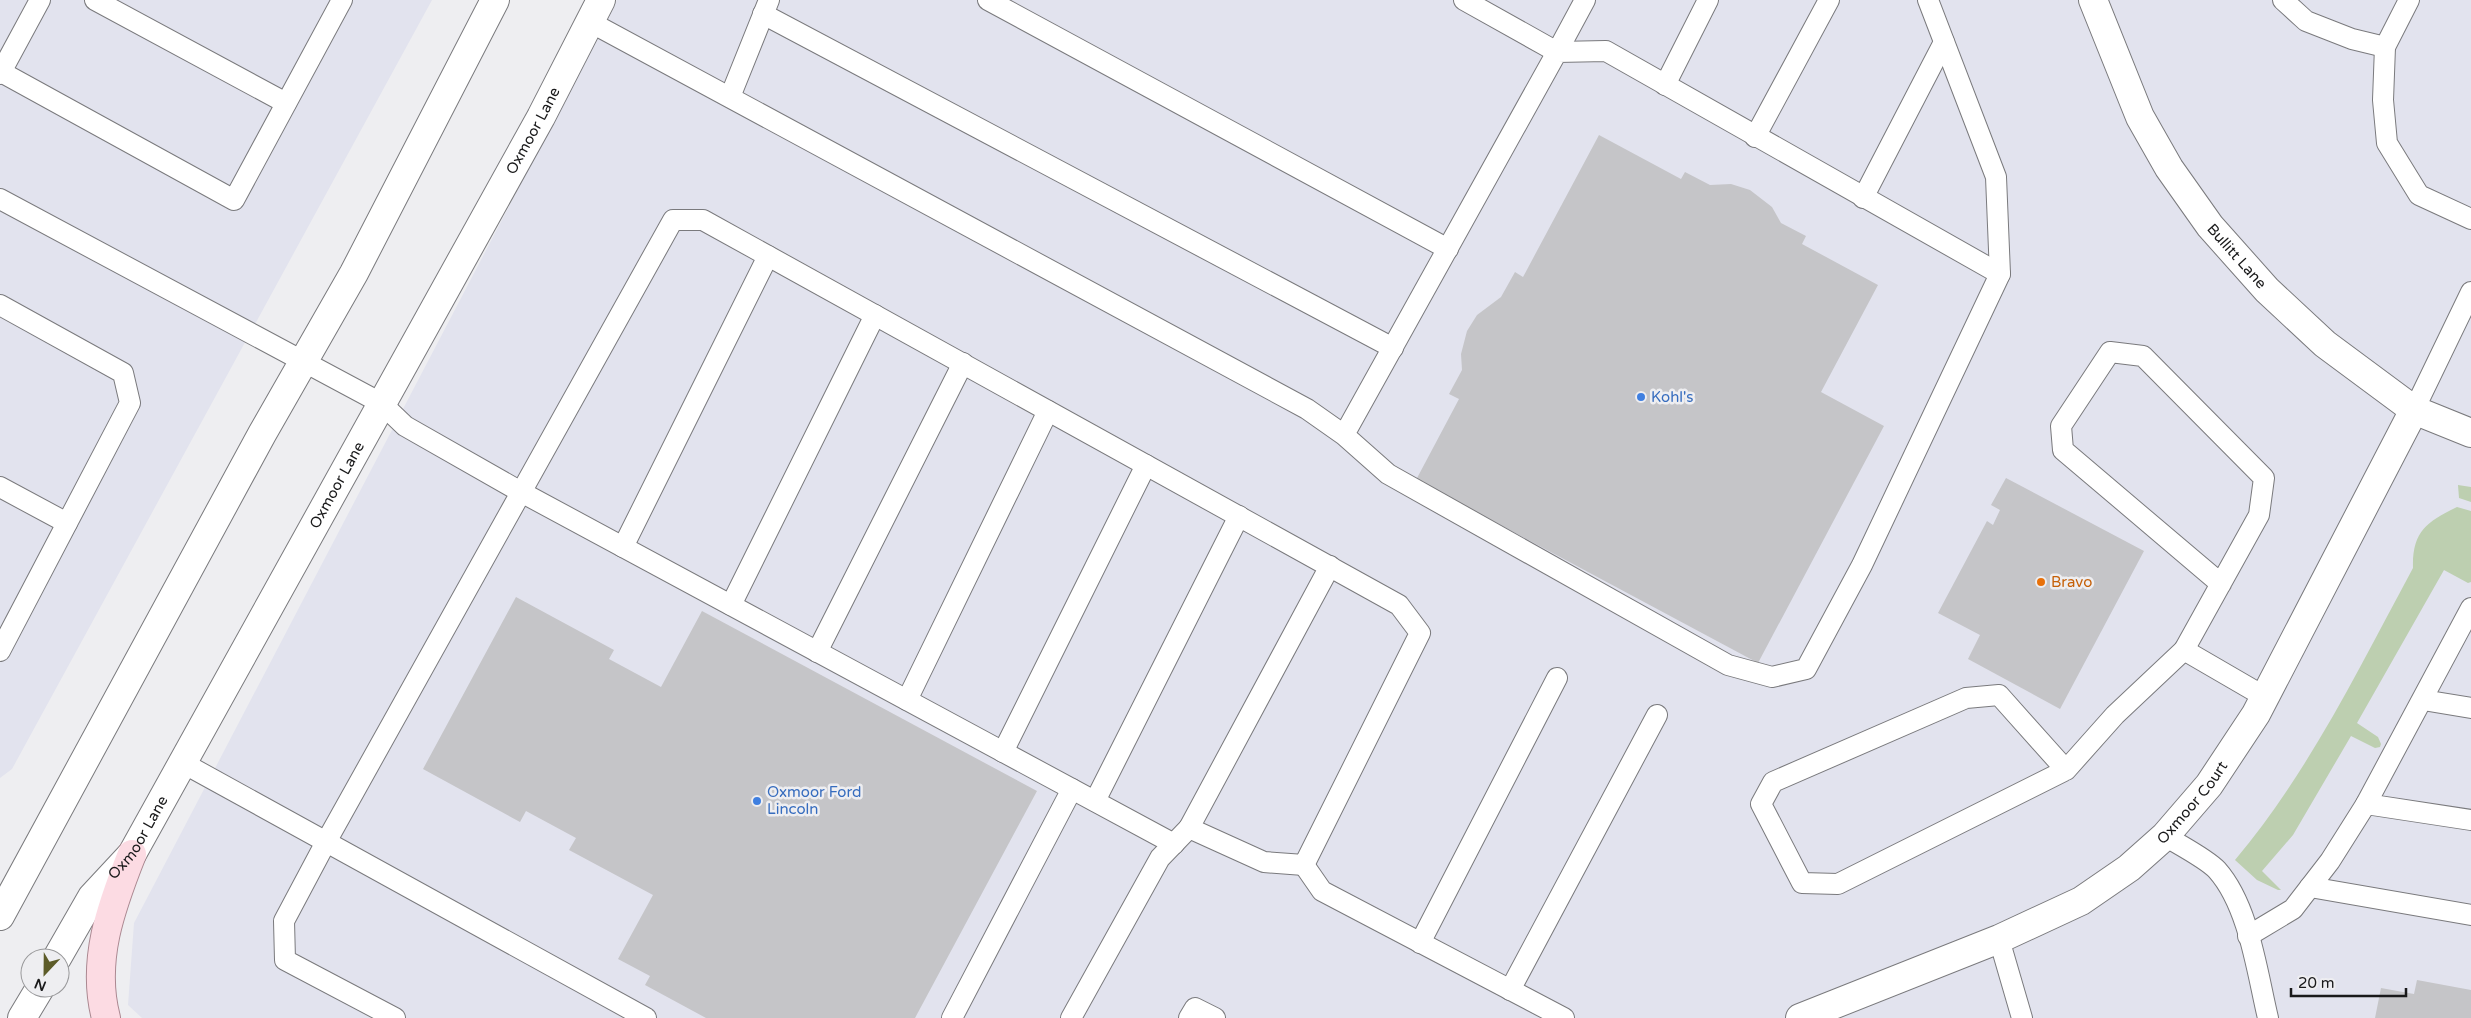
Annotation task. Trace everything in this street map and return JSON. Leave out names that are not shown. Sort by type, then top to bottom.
[{"type":"main road","points":[[106,1018],[99,970],[113,904],[132,854]]},
{"type":"street","points":[[0,916],[262,434],[354,273],[495,0]]},
{"type":"street","name":"Bullitt Lane","points":[[2093,0],[2140,117],[2169,168],[2210,226],[2267,290],[2326,344],[2414,410],[2471,433]]},
{"type":"street","name":"Oxmoor Lane","points":[[63,948],[92,897],[132,854],[541,117],[596,11]]},
{"type":"street","name":"Oxmoor Court","points":[[1800,1018],[1999,939],[2081,901],[2129,868],[2165,836],[2209,785],[2265,697],[2414,410]]},
{"type":"street","points":[[22,1018],[34,998]]},
{"type":"lane","points":[[40,0],[1,73],[234,200],[286,104],[336,2]]},
{"type":"lane","points":[[95,0],[286,104]]},
{"type":"lane","points":[[988,0],[1448,249]]},
{"type":"lane","points":[[1464,0],[1557,52],[1606,52],[2000,274]]},
{"type":"lane","points":[[1344,435],[1585,0]]},
{"type":"lane","points":[[1665,85],[1708,0]]},
{"type":"lane","points":[[1755,136],[1828,0]]},
{"type":"lane","points":[[596,11],[730,97],[1307,409],[1344,435],[1388,474],[1728,665],[1772,677],[1806,669],[1862,565],[2000,274],[1996,177],[1928,0]]},
{"type":"lane","points":[[2283,0],[2306,21],[2352,39],[2385,47]]},
{"type":"lane","points":[[2409,0],[2385,47],[2383,100],[2387,143],[2419,195],[2471,219]]},
{"type":"lane","points":[[730,97],[766,7],[1393,348]]},
{"type":"lane","points":[[1863,198],[1944,42]]},
{"type":"lane","points":[[0,199],[381,403],[405,426],[521,492],[1174,844]]},
{"type":"lane","points":[[395,1018],[285,960],[284,921],[326,842],[673,220],[703,220],[1399,605],[1420,633],[1304,865]]},
{"type":"lane","points":[[623,547],[768,256]]},
{"type":"lane","points":[[2414,410],[2471,292]]},
{"type":"lane","points":[[0,305],[123,373],[130,403],[0,652]]},
{"type":"lane","points":[[731,605],[875,315]]},
{"type":"lane","points":[[2066,770],[1999,695],[1966,698],[1773,782],[1761,804],[1802,883],[1838,884],[2066,770],[2115,715],[2184,650],[2221,584],[2259,515],[2264,478],[2143,356],[2110,352],[2061,426],[2063,450],[2221,584]]},
{"type":"lane","points":[[817,652],[963,363]]},
{"type":"lane","points":[[907,700],[1048,411]]},
{"type":"lane","points":[[1003,752],[1146,464]]},
{"type":"lane","points":[[0,487],[67,523]]},
{"type":"lane","points":[[1095,801],[1239,516]]},
{"type":"lane","points":[[1071,1018],[1160,858],[1189,828],[1330,566]]},
{"type":"lane","points":[[2248,936],[2293,909],[2330,861],[2366,804],[2471,608]]},
{"type":"lane","points":[[2184,650],[2265,697]]},
{"type":"lane","points":[[1420,942],[1556,678]]},
{"type":"lane","points":[[2423,700],[2471,708]]},
{"type":"lane","points":[[1510,990],[1657,714]]},
{"type":"lane","points":[[183,762],[646,1018]]},
{"type":"lane","points":[[952,1018],[1072,788]]},
{"type":"lane","points":[[2366,804],[2471,820]]},
{"type":"lane","points":[[1189,828],[1264,862],[1304,865]]},
{"type":"lane","points":[[2165,836],[2216,869],[2237,903],[2248,936],[2268,1018]]},
{"type":"lane","points":[[1304,865],[1322,891],[1564,1018]]},
{"type":"lane","points":[[2310,887],[2471,915]]},
{"type":"lane","points":[[1999,939],[2022,1018]]},
{"type":"lane","points":[[1189,1018],[1195,1008],[1215,1018]]},
{"type":"shaded area","points":[[0,0],[432,0],[12,769],[0,778]]},
{"type":"shaded area","points":[[617,0],[2471,0],[2471,1018],[142,1018],[128,1005],[134,923]]},
{"type":"green space","points":[[2458,485],[2471,487],[2471,502],[2459,498]]},
{"type":"green space","points":[[2457,507],[2471,511],[2471,582],[2468,583],[2444,570],[2357,723],[2378,737],[2381,744],[2380,747],[2375,748],[2351,736],[2293,835],[2262,871],[2281,890],[2257,880],[2235,860],[2262,826],[2286,791],[2332,718],[2413,568],[2415,545],[2423,529],[2437,518]]},
{"type":"building","name":"Kohl's","points":[[1599,135],[1681,179],[1685,172],[1710,185],[1731,184],[1750,190],[1772,207],[1781,223],[1806,236],[1802,244],[1878,285],[1821,392],[1884,426],[1758,663],[1416,480],[1459,399],[1449,394],[1462,370],[1461,354],[1467,331],[1477,315],[1501,297],[1515,272],[1523,277]]},
{"type":"building","name":"Bravo","points":[[2006,478],[2144,551],[2060,709],[1968,659],[1980,635],[1938,613],[1987,521],[1993,525],[2000,510],[1991,505]]},
{"type":"building","name":"Oxmoor Ford Lincoln","points":[[516,597],[614,650],[609,659],[661,687],[702,611],[1037,791],[915,1018],[706,1018],[645,985],[650,976],[618,959],[653,895],[569,850],[576,838],[526,811],[520,822],[423,769]]},
{"type":"building","points":[[2417,980],[2471,990],[2471,1018],[2375,1018],[2381,988],[2414,994]]},
{"type":"place","name":"Kohl's","points":[[1641,397]]},
{"type":"place","name":"Bravo","points":[[2041,582]]},
{"type":"place","name":"Oxmoor Ford Lincoln","points":[[757,801]]}]
